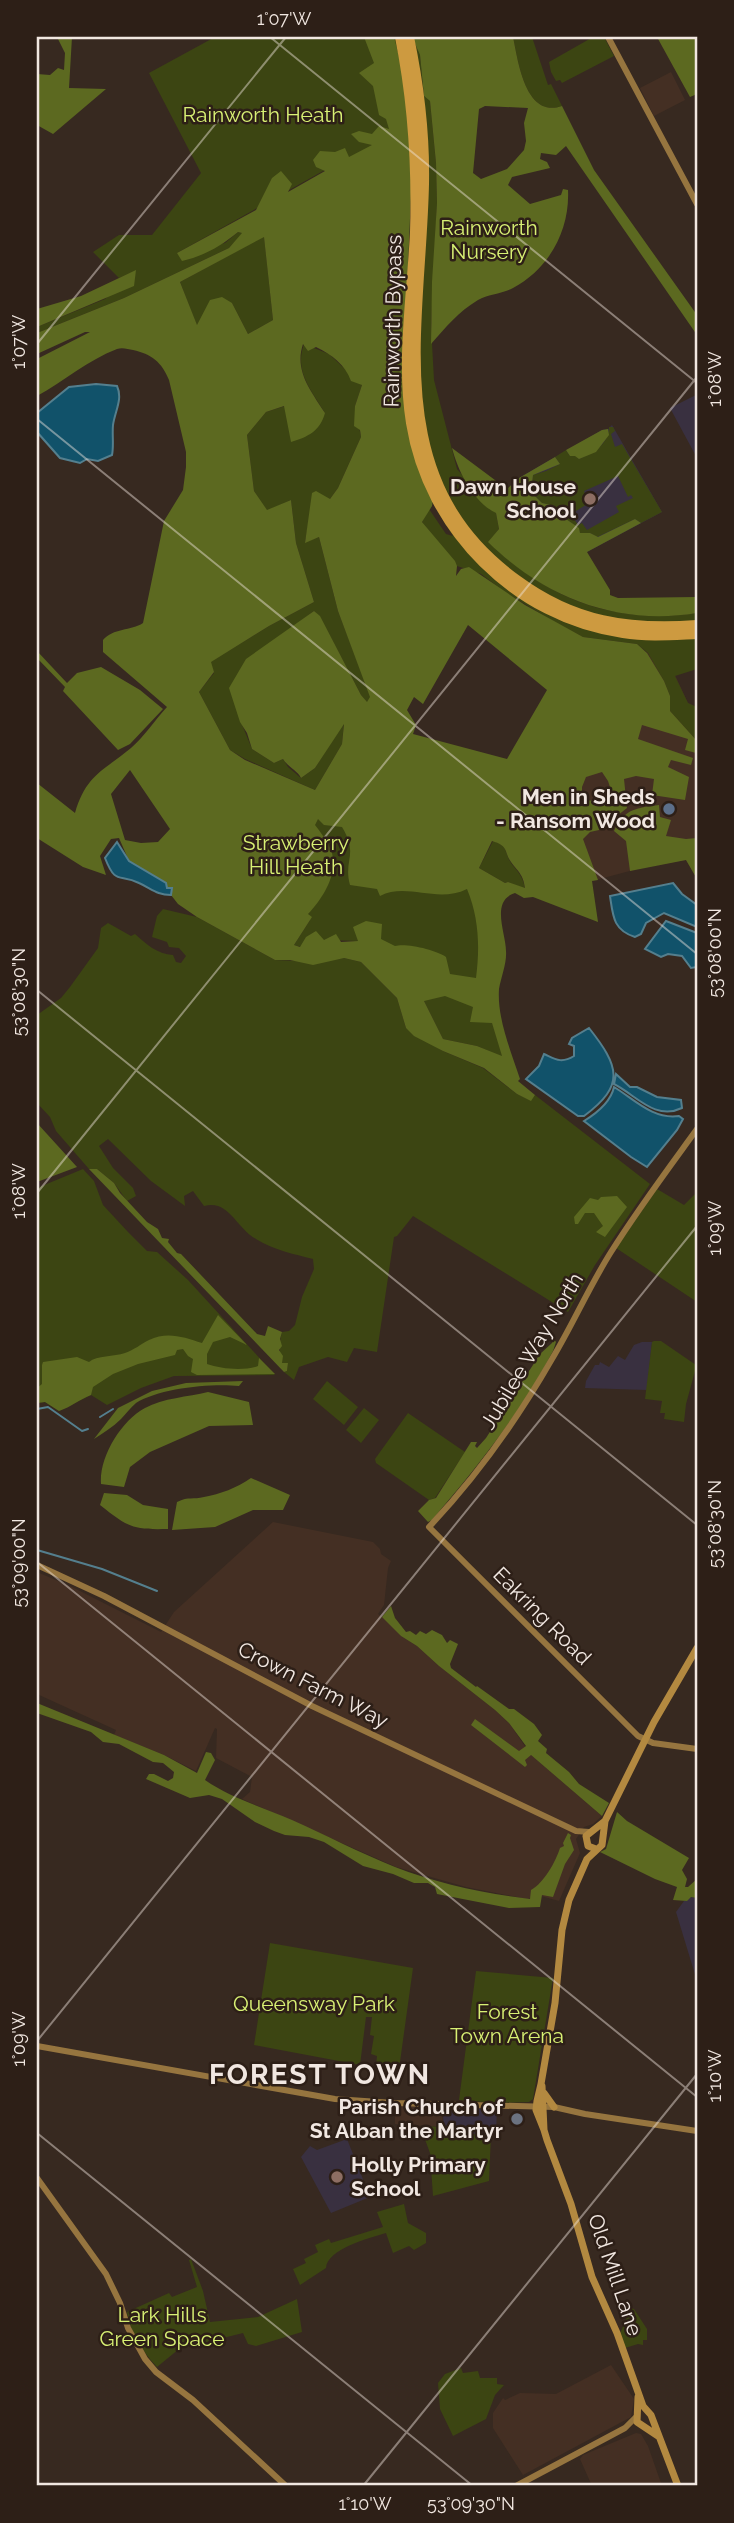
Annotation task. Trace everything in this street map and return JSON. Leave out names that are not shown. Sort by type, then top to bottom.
[{"type":"highway","name":"Rainworth Bypass","points":[[400,37],[411,106],[416,168],[408,404],[419,459],[439,504],[458,534],[491,571],[548,610],[587,625],[622,633],[657,636],[697,634]]},
{"type":"highway","name":"Rainworth Bypass","points":[[409,37],[421,117],[424,182],[415,350],[416,397],[427,455],[445,498],[466,531],[494,562],[525,587],[558,605],[592,618],[622,625],[656,628],[697,625]]},
{"type":"main road","points":[[589,1845],[603,1843],[605,1821],[645,1737],[697,1648]]},
{"type":"main road","points":[[539,2108],[565,1912],[587,1859],[592,1832],[605,1821]]},
{"type":"main road","points":[[592,1832],[602,1836]]},
{"type":"main road","points":[[542,2087],[558,2108]]},
{"type":"main road","name":"Old Mill Lane","points":[[539,2108],[592,2277],[678,2486]]},
{"type":"main road","name":"Old Mill Lane","points":[[638,2393],[637,2422],[643,2426]]},
{"type":"main road","points":[[637,2415],[648,2411]]},
{"type":"main road","points":[[643,2426],[650,2424],[652,2419]]},
{"type":"main road","points":[[643,2426],[660,2437]]},
{"type":"street","points":[[608,37],[697,204]]},
{"type":"street","name":"Jubilee Way North","points":[[429,1527],[482,1467],[525,1404],[556,1354],[578,1308],[612,1251],[656,1184],[697,1129]]},
{"type":"street","name":"Eakring Road","points":[[429,1527],[633,1729],[661,1743],[697,1749]]},
{"type":"street","name":"Crown Farm Way","points":[[37,1565],[104,1596],[312,1706],[576,1832],[589,1845]]},
{"type":"street","name":"Crown Farm Way","points":[[576,1832],[592,1832]]},
{"type":"street","points":[[37,2046],[335,2099],[558,2108],[697,2131]]},
{"type":"street","points":[[37,2178],[106,2274],[128,2328],[145,2359],[156,2372],[193,2400],[286,2486]]},
{"type":"street","points":[[516,2486],[625,2428],[637,2415]]},
{"type":"street","points":[[625,2428],[643,2426]]},
{"type":"shaded area","points":[[671,72],[685,100],[654,116],[640,88]]},
{"type":"shaded area","points":[[697,396],[697,458],[670,408]]},
{"type":"shaded area","name":"Dawn House School","points":[[612,425],[662,512],[587,552],[510,486],[519,478]]},
{"type":"shaded area","points":[[601,649],[651,653],[675,675],[688,703],[697,708],[697,879],[686,860],[592,881],[586,880],[563,740]]},
{"type":"shaded area","points":[[652,1342],[647,1390],[585,1388],[595,1365],[600,1362],[609,1367],[618,1356],[625,1360],[634,1345]]},
{"type":"shaded area","points":[[273,1522],[373,1542],[381,1554],[391,1561],[384,1605],[378,1614],[401,1636],[495,1710],[509,1723],[531,1755],[602,1816],[593,1824],[584,1827],[576,1839],[580,1853],[559,1901],[541,1896],[527,1899],[466,1887],[396,1867],[242,1799],[250,1792],[252,1777],[216,1758],[215,1728],[196,1771],[114,1735],[116,1730],[37,1694],[37,1572],[161,1632],[174,1612]]},
{"type":"shaded area","points":[[691,1897],[697,1898],[697,1981],[676,1912],[684,1901]]},
{"type":"shaded area","points":[[351,2102],[442,2107],[443,2127],[395,2124],[395,2114],[350,2113]]},
{"type":"shaded area","points":[[449,2107],[497,2109],[496,2133],[444,2133],[443,2114],[448,2114]]},
{"type":"shaded area","name":"Holly Primary School","points":[[347,2139],[370,2197],[331,2213],[301,2157],[310,2146],[317,2150]]},
{"type":"shaded area","points":[[611,2365],[634,2399],[631,2417],[523,2475],[493,2428],[493,2413],[503,2398],[505,2400],[520,2393],[556,2394]]},
{"type":"shaded area","points":[[636,2433],[641,2434],[648,2446],[662,2486],[592,2486],[580,2459],[583,2455]]},
{"type":"green space","points":[[57,37],[72,37],[69,88],[106,89],[53,134],[37,125],[37,74],[50,75],[58,68],[64,70],[65,53]]},
{"type":"green space","name":"Rainworth Heath","points":[[215,37],[412,37],[420,55],[424,96],[430,101],[436,163],[437,203],[431,325],[434,380],[457,469],[496,513],[499,529],[489,542],[535,579],[559,593],[610,611],[637,615],[697,613],[697,669],[675,676],[688,703],[697,707],[697,741],[670,711],[670,696],[664,681],[648,653],[637,644],[583,637],[558,624],[481,574],[457,566],[422,522],[429,509],[446,534],[453,536],[437,511],[440,513],[408,426],[412,169],[348,157],[177,253],[225,243],[238,232],[243,233],[229,248],[124,298],[37,333],[37,327],[105,299],[136,271],[119,278],[93,252],[119,235],[152,235],[201,173],[149,73]]},
{"type":"green space","points":[[364,37],[394,37],[403,72],[412,169],[404,367],[433,500],[422,522],[455,561],[456,576],[461,569],[469,567],[525,605],[583,637],[637,644],[647,653],[664,681],[670,696],[670,711],[697,741],[696,753],[685,750],[688,739],[642,725],[638,739],[693,758],[691,765],[671,760],[668,767],[689,777],[685,800],[652,795],[654,779],[636,776],[624,779],[627,808],[583,839],[598,880],[592,881],[598,922],[533,897],[524,898],[515,893],[503,903],[501,918],[506,956],[499,989],[500,1012],[520,1079],[518,1081],[535,1095],[531,1101],[517,1094],[484,1068],[414,1036],[406,1028],[397,998],[361,962],[344,958],[313,965],[275,960],[178,904],[171,895],[172,888],[166,889],[166,883],[129,861],[119,838],[111,839],[100,856],[106,875],[83,867],[37,838],[37,783],[75,813],[90,782],[136,744],[167,707],[103,652],[103,640],[112,633],[143,623],[164,521],[183,490],[186,452],[169,380],[155,360],[139,352],[117,349],[37,396],[37,359],[90,332],[37,354],[37,333],[124,298],[229,248],[242,233],[238,232],[212,250],[190,259],[182,261],[177,253],[256,210],[272,178],[281,171],[292,184],[288,192],[325,171],[316,167],[313,160],[320,151],[335,152],[345,148],[349,157],[372,145],[359,142],[351,134],[359,131],[372,134],[379,126],[389,129],[386,119],[379,115],[373,86],[359,73],[374,63]],"holes":[[[264,237],[273,320],[248,334],[232,303],[222,297],[210,300],[197,325],[180,282]],[[303,344],[308,351],[316,347],[337,361],[351,381],[362,385],[355,406],[354,426],[360,430],[361,437],[338,488],[330,499],[316,491],[312,493],[305,543],[319,537],[338,611],[370,697],[367,702],[361,695],[320,616],[314,611],[246,659],[229,688],[252,749],[274,763],[283,759],[301,778],[315,768],[344,724],[342,744],[315,790],[245,760],[230,750],[199,692],[214,672],[211,662],[314,602],[296,543],[291,500],[267,510],[254,491],[247,435],[266,412],[284,406],[291,442],[317,429],[325,413],[305,380],[301,363]],[[468,625],[547,690],[507,759],[413,734],[416,725],[407,710],[414,697],[423,704]],[[130,770],[170,829],[158,842],[125,840],[111,794]],[[602,772],[615,802],[582,800],[582,787],[586,777]],[[318,819],[324,825],[342,827],[347,837],[350,851],[350,885],[377,889],[380,896],[401,891],[445,894],[467,889],[478,933],[476,978],[450,974],[446,957],[436,952],[414,946],[395,946],[381,939],[382,924],[366,921],[353,927],[358,941],[341,942],[336,934],[324,940],[316,931],[306,937],[300,947],[294,945],[312,917],[308,914],[331,878],[333,861],[325,838],[315,825]],[[492,841],[504,847],[522,877],[525,888],[505,883],[479,868]],[[445,996],[473,1007],[470,1022],[492,1023],[502,1056],[477,1046],[443,1039],[424,1001]]]},
{"type":"green space","name":"Rainworth Nursery","points":[[412,37],[513,37],[521,72],[532,96],[539,104],[549,108],[562,106],[594,170],[697,315],[697,335],[566,146],[556,155],[541,153],[540,159],[547,162],[550,168],[512,177],[508,185],[530,204],[561,195],[563,189],[568,190],[568,205],[561,234],[547,259],[526,280],[513,288],[482,298],[471,305],[431,344],[437,203],[436,163],[430,101],[424,96],[420,55]],"holes":[[[485,106],[528,108],[524,123],[524,150],[507,169],[481,179],[473,173],[479,109]]]},
{"type":"green space","points":[[513,37],[532,37],[548,85],[551,84],[562,106],[549,108],[539,104],[532,96],[521,72]]},
{"type":"green space","points":[[593,37],[604,37],[614,56],[562,83],[560,80],[556,81],[549,62]]},
{"type":"green space","points":[[657,37],[697,37],[697,94],[690,97]]},
{"type":"green space","points":[[264,236],[273,320],[248,334],[232,303],[197,326],[180,282]]},
{"type":"green space","points":[[136,270],[134,286],[37,327],[37,309],[81,296]]},
{"type":"green space","points":[[304,344],[329,354],[362,385],[355,406],[361,437],[338,488],[330,499],[310,515],[305,542],[319,537],[338,611],[371,697],[367,703],[361,695],[320,617],[314,611],[294,626],[239,717],[252,749],[274,763],[283,759],[301,778],[315,768],[344,722],[342,744],[315,790],[230,750],[199,692],[214,673],[210,662],[314,602],[296,543],[291,500],[267,511],[254,491],[247,435],[266,412],[285,406],[325,413],[303,372],[301,354]]},
{"type":"green space","name":"Dawn House School","points":[[609,427],[613,427],[615,431],[611,434],[615,447],[622,444],[662,512],[641,523],[635,519],[597,537],[590,533],[580,533],[578,528],[553,509],[554,506],[542,503],[531,492],[533,475],[560,464],[555,457],[566,450],[570,456],[575,455],[579,459],[599,447]],"holes":[[[618,476],[628,497],[631,495],[633,498],[616,506],[619,512],[587,530],[582,523],[578,525],[571,514],[589,503],[584,491]]]},
{"type":"green space","points":[[608,429],[609,435],[596,452],[579,459],[570,456],[566,450],[602,430]]},
{"type":"green space","points":[[452,448],[507,489],[519,478],[555,457],[560,464],[533,475],[531,492],[542,503],[555,506],[553,510],[579,528],[580,533],[590,533],[598,537],[635,519],[641,523],[587,552],[610,590],[610,595],[618,598],[697,597],[697,613],[668,616],[611,611],[558,593],[534,579],[488,542],[499,529],[496,513],[474,494],[458,466]]},
{"type":"green space","points":[[37,651],[67,683],[77,673],[101,667],[140,690],[163,709],[130,744],[118,750],[63,691],[65,687],[37,658]]},
{"type":"green space","name":"Strawberry Hill Heath","points":[[249,771],[470,865],[483,948],[483,992],[503,1057],[477,1046],[443,1039],[424,1001],[356,934],[359,941],[324,940],[301,947],[294,945],[310,920]]},
{"type":"green space","points":[[659,805],[660,817],[671,820],[666,836],[697,838],[697,879],[686,860],[630,871],[626,841],[614,831],[622,818],[632,810]]},
{"type":"green space","points":[[493,841],[504,847],[511,863],[522,877],[525,889],[505,883],[479,868]]},
{"type":"green space","points":[[163,909],[197,917],[275,960],[344,958],[361,962],[397,998],[406,1028],[443,1051],[483,1068],[517,1094],[531,1100],[535,1095],[650,1184],[595,1265],[568,1312],[413,1216],[394,1237],[377,1352],[354,1348],[347,1362],[328,1357],[299,1367],[294,1380],[284,1372],[287,1371],[288,1363],[282,1363],[281,1359],[282,1332],[289,1331],[295,1325],[302,1297],[314,1269],[313,1259],[263,1243],[249,1234],[226,1210],[213,1205],[204,1206],[193,1191],[184,1196],[185,1206],[151,1181],[108,1139],[99,1146],[113,1168],[133,1188],[136,1196],[127,1201],[114,1183],[97,1169],[89,1169],[56,1131],[50,1117],[37,1103],[37,1015],[61,998],[70,987],[98,948],[101,928],[108,923],[131,936],[135,934],[152,948],[173,955],[176,962],[181,963],[186,956],[179,948],[169,947],[167,942],[152,937],[157,916]]},
{"type":"green space","points":[[37,1123],[77,1167],[37,1182]]},
{"type":"green space","points":[[83,1169],[94,1181],[103,1205],[128,1232],[147,1251],[157,1252],[188,1280],[275,1375],[174,1376],[107,1405],[91,1395],[59,1411],[45,1402],[37,1403],[37,1188]]},
{"type":"green space","points":[[89,1169],[97,1169],[114,1183],[147,1222],[158,1229],[162,1238],[169,1239],[168,1242],[177,1253],[181,1254],[257,1334],[265,1336],[268,1326],[282,1332],[282,1346],[279,1350],[283,1356],[282,1363],[288,1363],[287,1371],[284,1372]]},
{"type":"green space","points":[[657,1189],[684,1205],[697,1192],[697,1302],[616,1248]]},
{"type":"green space","points":[[617,1196],[627,1207],[605,1237],[596,1232],[603,1226],[594,1213],[585,1213],[578,1224],[575,1224],[574,1217],[590,1198],[598,1200],[601,1197]]},
{"type":"green space","points":[[218,1315],[247,1345],[230,1337],[213,1342],[207,1354],[207,1364],[246,1368],[258,1366],[259,1358],[275,1374],[197,1375],[191,1372],[193,1359],[183,1349],[177,1350],[175,1355],[138,1364],[113,1374],[93,1387],[91,1395],[59,1411],[45,1402],[37,1403],[37,1388],[42,1384],[43,1362],[77,1357],[89,1362],[96,1358],[125,1353],[156,1337],[169,1335],[202,1343]]},
{"type":"green space","points":[[553,1338],[556,1342],[553,1351],[513,1418],[428,1522],[418,1511],[429,1500],[436,1498],[471,1442],[477,1442],[477,1448],[486,1438]]},
{"type":"green space","points":[[654,1341],[661,1341],[697,1364],[684,1422],[664,1419],[665,1413],[660,1413],[662,1401],[645,1399]]},
{"type":"green space","points":[[243,1381],[239,1386],[186,1388],[146,1398],[136,1403],[118,1422],[94,1439],[118,1408],[152,1391],[186,1383]]},
{"type":"green space","points":[[327,1381],[358,1407],[344,1425],[313,1399]]},
{"type":"green space","points":[[208,1392],[249,1402],[253,1425],[209,1426],[150,1452],[130,1467],[124,1487],[101,1484],[104,1463],[113,1441],[136,1414],[160,1402]]},
{"type":"green space","points":[[364,1408],[379,1420],[361,1443],[346,1430]]},
{"type":"green space","points":[[408,1413],[465,1452],[435,1498],[429,1500],[376,1463],[375,1459]]},
{"type":"green space","points":[[251,1478],[290,1495],[283,1510],[253,1510],[215,1527],[172,1530],[177,1502],[222,1492]]},
{"type":"green space","points":[[104,1493],[127,1495],[143,1505],[168,1509],[168,1529],[138,1528],[124,1523],[100,1505]]},
{"type":"green space","points":[[391,1606],[395,1618],[406,1632],[410,1631],[416,1635],[420,1631],[426,1634],[432,1630],[442,1635],[447,1643],[450,1640],[458,1644],[451,1668],[534,1724],[542,1735],[538,1741],[547,1749],[546,1753],[579,1784],[609,1803],[602,1816],[531,1755],[525,1760],[525,1767],[471,1725],[475,1719],[519,1751],[526,1746],[509,1723],[495,1710],[401,1636],[382,1617]]},
{"type":"green space","points":[[37,1703],[164,1755],[197,1773],[206,1752],[211,1753],[215,1760],[205,1780],[215,1786],[382,1862],[444,1883],[530,1899],[531,1890],[549,1871],[560,1848],[564,1846],[568,1833],[571,1835],[574,1850],[565,1864],[553,1897],[542,1895],[540,1907],[509,1908],[437,1894],[435,1887],[428,1883],[414,1883],[363,1866],[324,1842],[274,1831],[255,1822],[222,1799],[209,1795],[190,1798],[146,1779],[149,1774],[154,1774],[168,1781],[173,1778],[174,1772],[163,1763],[153,1762],[119,1744],[103,1742],[91,1732],[37,1713]]},
{"type":"green space","points":[[617,1812],[627,1821],[689,1858],[682,1870],[687,1879],[685,1887],[697,1879],[697,1898],[691,1897],[687,1901],[673,1900],[677,1887],[600,1852],[606,1849]]},
{"type":"green space","name":"Queensway Park","points":[[270,1943],[413,1968],[399,2069],[376,2066],[377,2056],[371,2054],[374,2036],[370,2035],[372,2017],[366,2017],[360,2065],[254,2045]]},
{"type":"green space","name":"Forest Town Arena","points":[[476,1971],[553,1978],[533,2099],[529,2102],[459,2100]]},
{"type":"green space","points":[[420,2126],[443,2127],[444,2133],[491,2135],[489,2181],[433,2196],[430,2153]]},
{"type":"green space","points":[[404,2204],[408,2223],[426,2233],[426,2243],[414,2250],[409,2246],[393,2253],[386,2233],[370,2238],[333,2255],[326,2268],[300,2285],[293,2269],[306,2263],[304,2259],[318,2252],[315,2245],[329,2239],[331,2243],[383,2227],[377,2212]]},
{"type":"green space","name":"Lark Hills Green Space","points":[[191,2259],[203,2291],[210,2322],[258,2317],[297,2299],[302,2332],[256,2346],[248,2344],[243,2333],[179,2349],[157,2367],[138,2342],[127,2312],[169,2293],[172,2297],[197,2287],[189,2260]]},
{"type":"green space","points":[[627,2307],[634,2309],[647,2329],[647,2340],[643,2340],[643,2345],[625,2348],[619,2336],[627,2317],[623,2310]]},
{"type":"green space","points":[[461,2368],[463,2373],[478,2371],[480,2378],[497,2378],[497,2384],[504,2385],[495,2395],[486,2419],[453,2436],[440,2409],[438,2383],[445,2374]]},
{"type":"water","points":[[96,384],[117,386],[119,391],[113,425],[112,455],[98,461],[87,459],[80,463],[60,458],[37,432],[37,413],[69,387]]},
{"type":"water","points":[[117,842],[129,861],[166,883],[167,888],[172,888],[171,895],[158,893],[132,880],[115,876],[105,858]]},
{"type":"water","points":[[673,883],[697,905],[697,927],[664,913],[646,923],[641,934],[635,937],[618,926],[613,916],[610,896]]},
{"type":"water","points":[[666,921],[697,933],[697,967],[691,968],[682,956],[668,954],[661,957],[645,949]]},
{"type":"water","points":[[589,1028],[607,1053],[614,1075],[607,1095],[584,1116],[578,1116],[526,1079],[539,1066],[544,1054],[562,1060],[574,1056],[574,1046],[569,1044],[572,1038]]},
{"type":"water","points":[[616,1074],[630,1087],[637,1087],[657,1097],[681,1100],[682,1108],[663,1111],[646,1105],[614,1084]]},
{"type":"water","points":[[614,1087],[652,1112],[683,1119],[647,1167],[584,1121],[603,1106]]},
{"type":"waterway","points":[[37,1409],[48,1407],[82,1431],[88,1429]]},
{"type":"waterway","points":[[100,1417],[113,1409]]},
{"type":"waterway","points":[[37,1550],[102,1569],[157,1591]]},
{"type":"place","name":"Dawn House School","points":[[590,499]]},
{"type":"place","name":"Men in Sheds - Ransom Wood","points":[[669,809]]},
{"type":"place","name":"Parish Church of St Alban the Martyr","points":[[517,2119]]},
{"type":"place","name":"Holly Primary School","points":[[337,2177]]},
{"type":"district","name":"FOREST TOWN","points":[[320,2074]]}]
